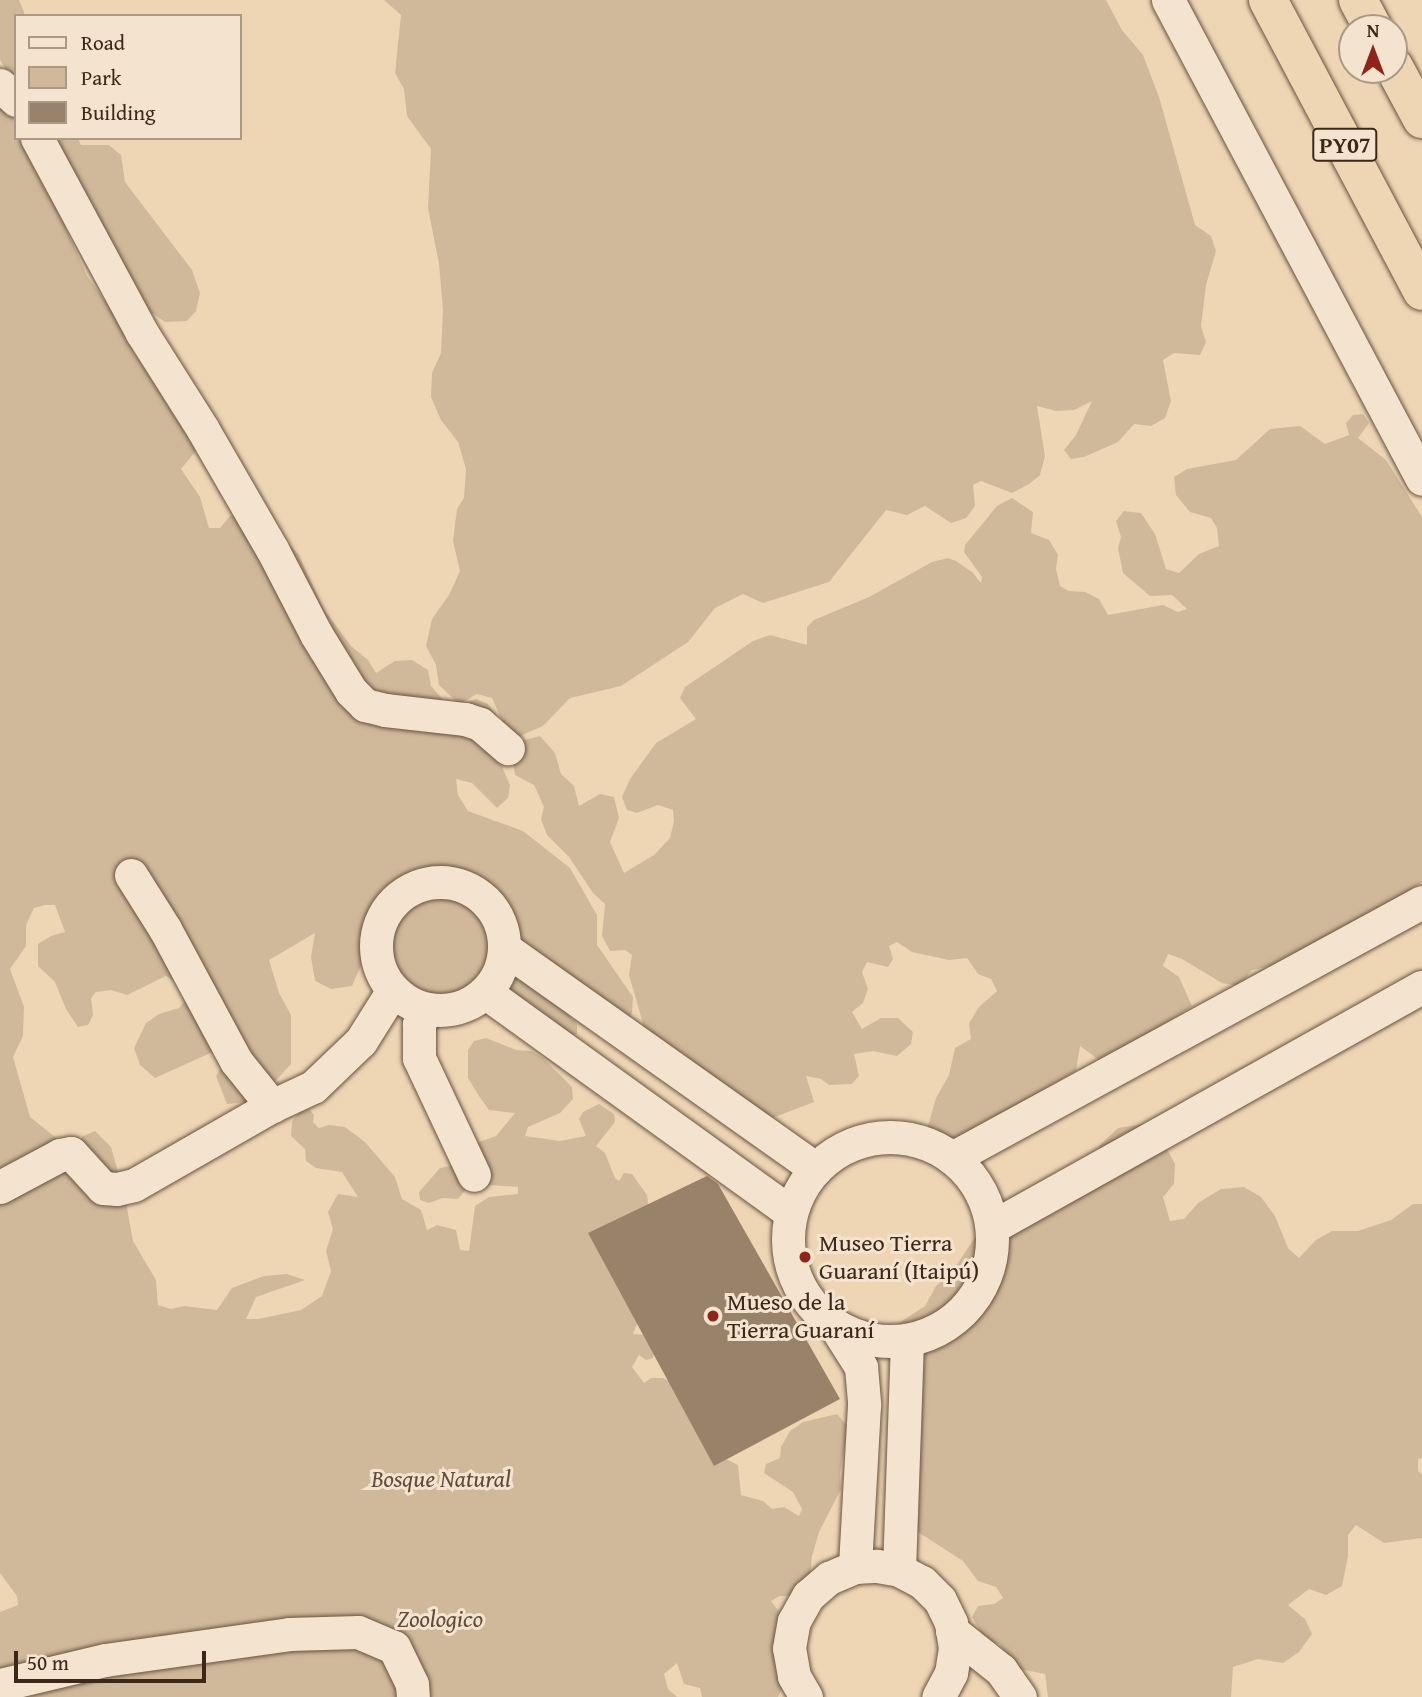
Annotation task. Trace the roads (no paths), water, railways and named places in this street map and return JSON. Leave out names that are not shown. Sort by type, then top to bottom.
[{"type":"highway","name":"PY07","points":[[1268,0],[1422,290]]},
{"type":"highway","points":[[1403,84],[1422,119]]},
{"type":"lane","points":[[1168,0],[1422,480]]},
{"type":"lane","points":[[0,85],[14,98]]},
{"type":"lane","points":[[38,140],[142,333],[202,429],[272,550],[316,634],[351,691],[365,705],[375,708],[400,714],[465,719],[480,724],[508,748]]},
{"type":"lane","points":[[131,875],[164,929],[236,1061],[272,1106]]},
{"type":"lane","points":[[438,882],[458,884],[477,894],[492,908],[502,927],[505,948],[499,972],[485,992],[458,1008],[426,1009],[408,1002],[393,990],[378,963],[377,932],[385,912],[398,897],[417,886],[438,882]]},
{"type":"lane","points":[[951,1158],[1422,902]]},
{"type":"lane","points":[[505,948],[816,1169]]},
{"type":"lane","points":[[992,1227],[1422,987]]},
{"type":"lane","points":[[0,1187],[61,1155],[71,1153],[80,1159],[103,1188],[117,1189],[134,1185],[272,1106],[313,1087],[360,1041],[393,990]]},
{"type":"lane","points":[[485,992],[791,1213]]},
{"type":"lane","points":[[426,1009],[419,1024],[419,1058],[474,1175]]},
{"type":"lane","points":[[835,1326],[870,1340],[907,1340],[937,1330],[962,1312],[974,1296],[991,1258],[992,1227],[971,1177],[951,1158],[926,1144],[897,1138],[867,1140],[839,1150],[816,1169],[801,1189],[791,1213],[788,1245],[794,1276],[810,1304],[835,1326],[861,1367],[864,1405],[855,1567]]},
{"type":"lane","points":[[899,1570],[907,1340]]},
{"type":"lane","points":[[806,1697],[794,1676],[789,1648],[794,1621],[808,1597],[822,1584],[855,1567],[877,1566],[899,1570],[922,1582],[940,1600],[952,1631],[955,1648],[951,1673],[938,1697]]},
{"type":"lane","points":[[952,1631],[1001,1670],[1020,1697]]},
{"type":"lane","points":[[0,1685],[145,1655],[289,1634],[358,1632],[394,1647],[412,1684],[414,1697]]},
{"type":"place","name":"Museo Tierra Guaraní (Itaipú)","points":[[805,1257]]},
{"type":"place","name":"Mueso de la Tierra Guaraní","points":[[713,1316]]},
{"type":"park label","name":"Bosque Natural","points":[[441,1479]]},
{"type":"park label","name":"Zoologico","points":[[440,1619]]}]
